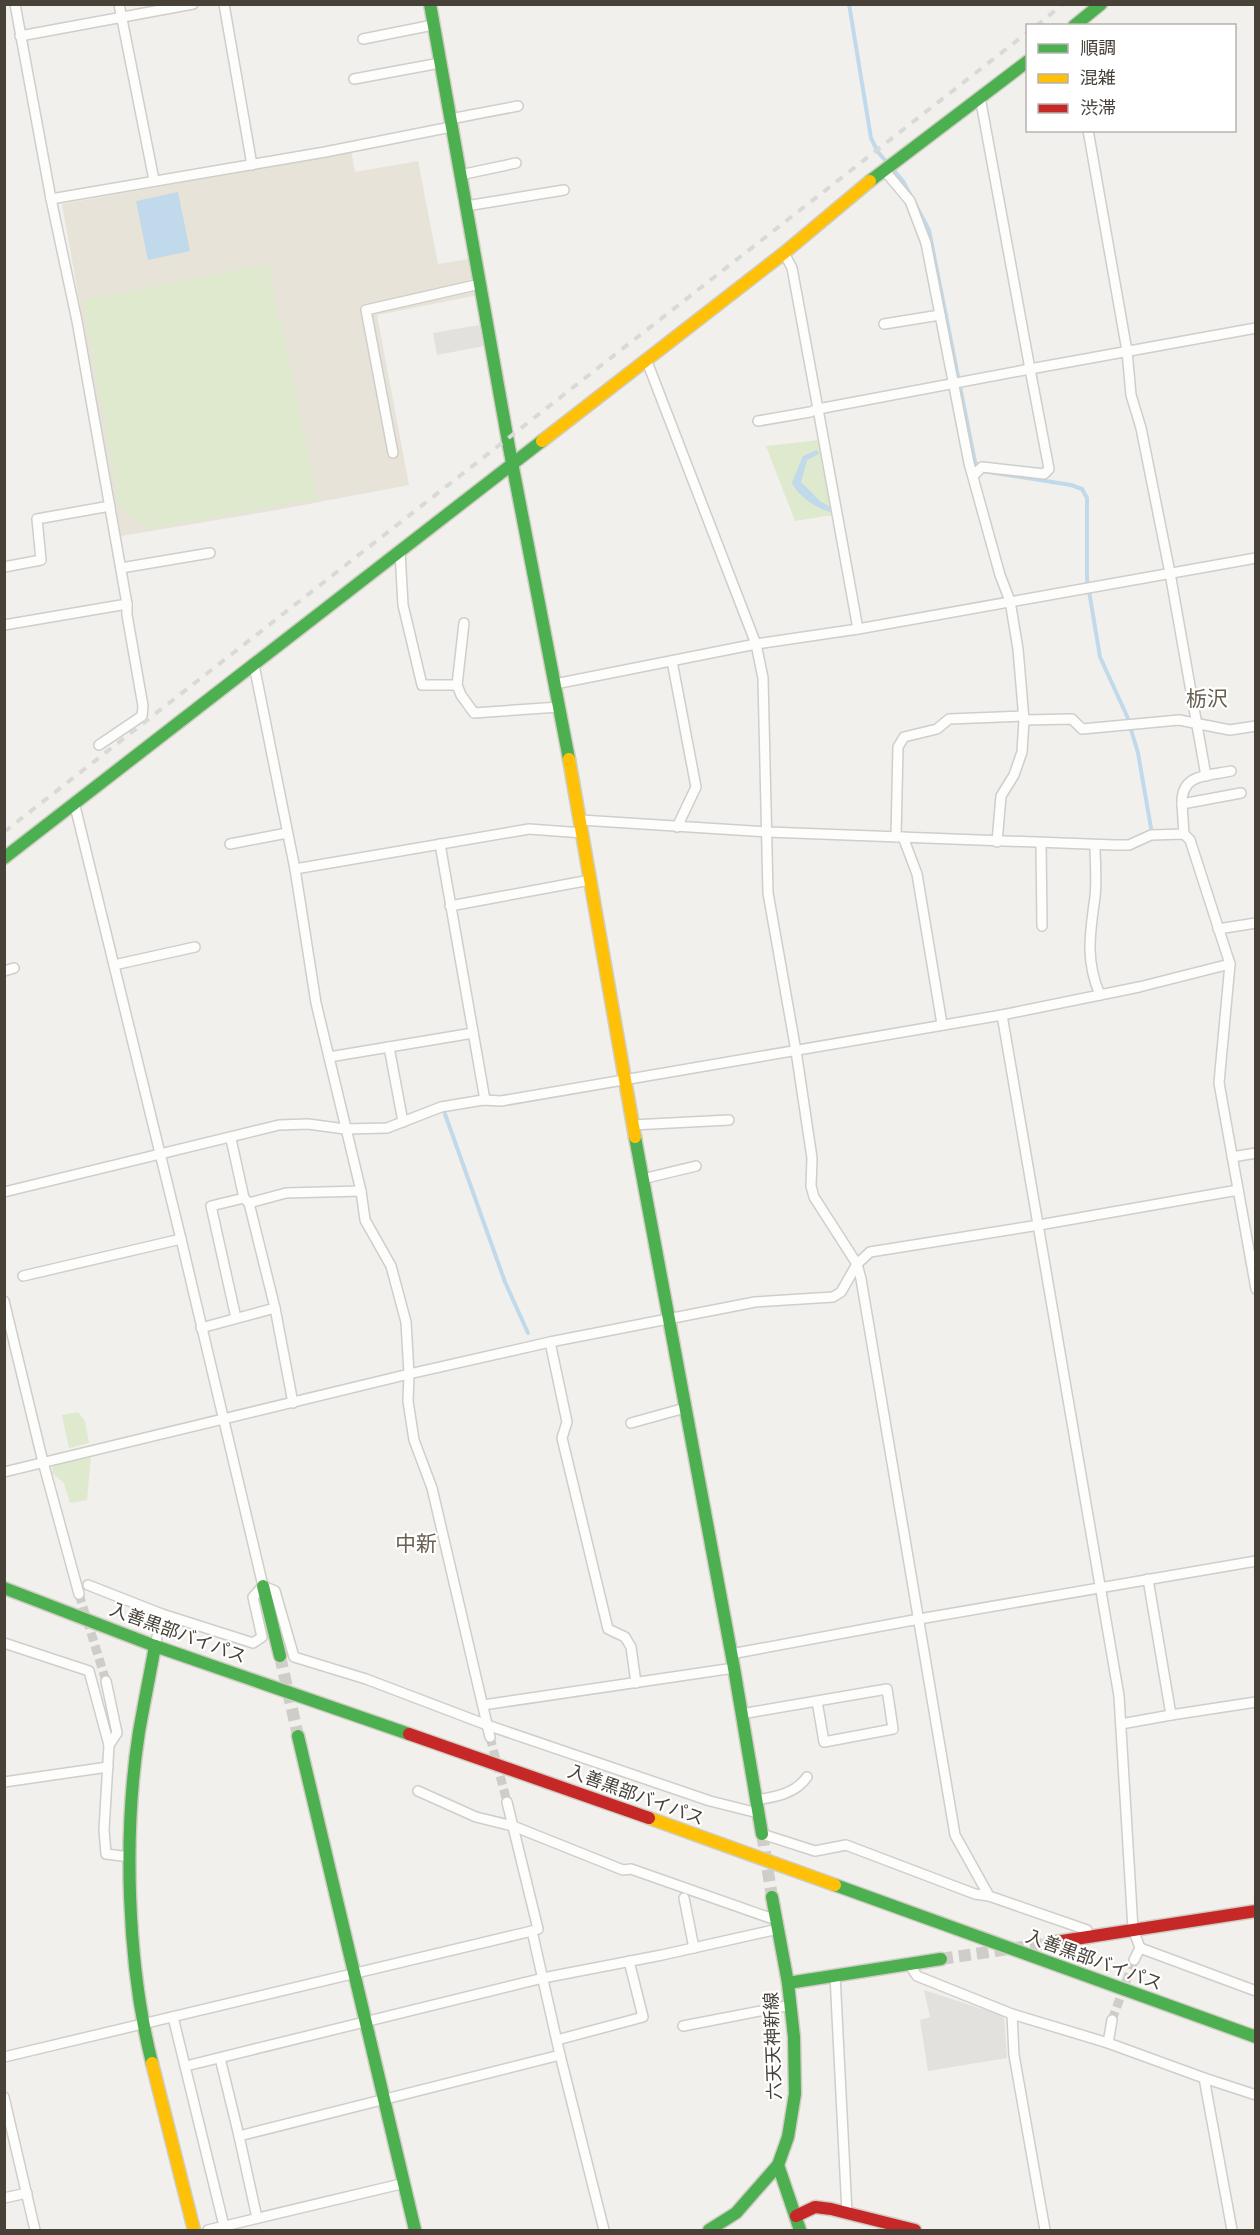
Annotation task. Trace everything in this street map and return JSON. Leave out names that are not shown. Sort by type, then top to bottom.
[{"type":"main road","points":[[430,4],[465,206],[582,826],[632,1125],[734,1668],[762,1834]]},
{"type":"main road","points":[[1076,24],[1101,4]]},
{"type":"main road","points":[[4,858],[784,253],[884,170],[1026,62]]},
{"type":"main road","points":[[262,1587],[280,1656]]},
{"type":"main road","name":"入善黒部バイパス","points":[[4,1588],[155,1646],[496,1764],[1256,2037]]},
{"type":"main road","points":[[155,1646],[139,1733],[132,1801],[130,1857],[134,1958],[142,2024],[194,2230]]},
{"type":"main road","points":[[298,1736],[415,2230]]},
{"type":"main road","points":[[772,1897],[788,1983]]},
{"type":"main road","points":[[1050,1943],[1256,1911]]},
{"type":"main road","name":"六天天神新線","points":[[710,2230],[736,2213],[778,2165],[788,2137],[795,2094],[788,1983],[942,1959]]},
{"type":"main road","points":[[778,2165],[800,2230]]},
{"type":"main road","points":[[796,2216],[815,2207],[915,2230]]},
{"type":"street","points":[[15,4],[51,199],[77,321],[143,706],[142,716],[99,745]]},
{"type":"street","points":[[120,4],[154,180]]},
{"type":"street","points":[[20,36],[193,4]]},
{"type":"street","points":[[224,4],[252,165]]},
{"type":"street","points":[[363,39],[433,25]]},
{"type":"street","points":[[354,79],[440,63]]},
{"type":"street","points":[[973,476],[982,467],[1044,474],[1049,469],[980,97]]},
{"type":"street","points":[[51,199],[252,165],[450,123],[518,106]]},
{"type":"street","points":[[1088,132],[1127,351],[1131,395],[1141,428],[1170,573],[1206,776]]},
{"type":"street","points":[[460,175],[516,163]]},
{"type":"street","points":[[884,170],[910,201],[926,243],[973,476],[1000,574],[1010,601],[1018,649],[1023,718],[1022,752],[1014,775],[1001,796],[997,842]]},
{"type":"street","points":[[465,206],[564,190]]},
{"type":"street","points":[[784,253],[792,267],[858,629]]},
{"type":"street","points":[[393,453],[366,310],[480,284]]},
{"type":"street","points":[[884,324],[940,315]]},
{"type":"street","points":[[758,421],[1256,328]]},
{"type":"street","points":[[646,359],[756,644],[764,678],[768,893],[796,1051],[812,1158],[814,1197],[857,1264],[861,1279],[955,1835],[989,1896]]},
{"type":"street","points":[[4,567],[41,560],[37,519],[110,506]]},
{"type":"street","points":[[400,551],[401,591],[422,685],[457,685]]},
{"type":"street","points":[[121,568],[210,553]]},
{"type":"street","points":[[555,684],[756,644],[858,629],[1256,558]]},
{"type":"street","points":[[4,625],[127,604]]},
{"type":"street","points":[[464,623],[457,685],[460,695],[474,713],[560,707]]},
{"type":"street","points":[[672,661],[696,787],[677,826]]},
{"type":"street","points":[[255,665],[294,869],[316,1003],[366,1220],[391,1266],[406,1322],[408,1401],[414,1440],[432,1488],[490,1737]]},
{"type":"street","points":[[942,1024],[917,874],[900,837],[898,747],[904,737],[937,729],[949,719],[1071,719],[1082,729],[1179,720],[1230,730],[1256,726]]},
{"type":"street","points":[[1231,771],[1194,778],[1188,782],[1182,793],[1182,804],[1184,834],[1190,840],[1230,964],[1219,1083],[1256,1289]]},
{"type":"street","points":[[1182,804],[1241,793]]},
{"type":"street","points":[[74,802],[181,1239],[262,1587]]},
{"type":"street","points":[[294,869],[529,829],[582,826],[677,826],[768,832],[1095,845],[1129,845],[1151,835],[1184,834]]},
{"type":"street","points":[[230,844],[287,832]]},
{"type":"street","points":[[1041,843],[1042,926]]},
{"type":"street","points":[[440,844],[485,1100]]},
{"type":"street","points":[[1095,845],[1095,897],[1089,933],[1093,979],[1100,995]]},
{"type":"street","points":[[450,906],[590,880]]},
{"type":"street","points":[[1218,929],[1256,923]]},
{"type":"street","points":[[114,965],[195,947]]},
{"type":"street","points":[[4,1192],[231,1139],[279,1125],[308,1124],[345,1129],[387,1128],[441,1107],[485,1100],[501,1101],[1002,1015],[1100,995],[1230,964]]},
{"type":"street","points":[[1002,1015],[1119,1696],[1132,1929],[1140,1948],[1256,1991]]},
{"type":"street","points":[[329,1057],[473,1033]]},
{"type":"street","points":[[389,1047],[403,1122]]},
{"type":"street","points":[[632,1125],[729,1120]]},
{"type":"street","points":[[231,1139],[275,1308],[293,1403]]},
{"type":"street","points":[[1232,1158],[1256,1153]]},
{"type":"street","points":[[642,1179],[696,1166]]},
{"type":"street","points":[[4,1472],[409,1374],[668,1317],[755,1302],[833,1297],[841,1292],[857,1264],[870,1252],[1238,1190]]},
{"type":"street","points":[[237,1318],[211,1206],[286,1193],[361,1191]]},
{"type":"street","points":[[23,1276],[181,1239]]},
{"type":"street","points":[[4,1301],[9,1340],[80,1594]]},
{"type":"street","points":[[201,1328],[275,1308]]},
{"type":"street","points":[[550,1342],[567,1422],[562,1438],[608,1629],[626,1637],[631,1647],[636,1683]]},
{"type":"street","points":[[630,1423],[685,1408]]},
{"type":"street","points":[[731,1654],[1256,1561]]},
{"type":"street","points":[[1148,1579],[1172,1715]]},
{"type":"street","points":[[88,1585],[162,1614],[253,1642],[262,1637],[253,1597],[262,1587]]},
{"type":"street","points":[[262,1587],[275,1591],[294,1657],[366,1679],[488,1725],[710,1801],[757,1807],[793,1790],[807,1777]]},
{"type":"street","points":[[155,1646],[162,1614]]},
{"type":"street","points":[[4,1643],[89,1671],[109,1745],[104,1830],[106,1854],[130,1857]]},
{"type":"street","points":[[483,1706],[734,1668]]},
{"type":"street","points":[[106,1681],[117,1733],[109,1745]]},
{"type":"street","points":[[741,1714],[886,1689],[893,1729],[824,1742],[817,1701]]},
{"type":"street","points":[[1121,1724],[1256,1702]]},
{"type":"street","points":[[4,1782],[108,1767]]},
{"type":"street","points":[[418,1791],[476,1817],[513,1826],[623,1870],[631,1869],[777,1924]]},
{"type":"street","points":[[4,2057],[538,1929],[507,1802]]},
{"type":"street","points":[[762,1834],[815,1851],[846,1845],[975,1894],[989,1896],[1087,1930],[1089,1938]]},
{"type":"street","points":[[684,1898],[694,1948]]},
{"type":"street","points":[[186,2066],[543,1978],[694,1948],[777,1924]]},
{"type":"street","points":[[532,1931],[560,2055],[604,2230]]},
{"type":"street","points":[[1134,1960],[1140,1948]]},
{"type":"street","points":[[557,2040],[643,2017],[629,1961]]},
{"type":"street","points":[[909,1964],[917,1976],[1012,2014],[1108,2043],[1256,2095]]},
{"type":"street","points":[[835,1975],[847,2213]]},
{"type":"street","points":[[683,2026],[791,2005]]},
{"type":"street","points":[[1012,2014],[1014,2055],[1045,2230]]},
{"type":"street","points":[[173,2017],[224,2226]]},
{"type":"street","points":[[1108,2043],[1112,2020]]},
{"type":"street","points":[[239,2136],[560,2055]]},
{"type":"street","points":[[220,2058],[256,2218]]},
{"type":"street","points":[[1204,2078],[1232,2230]]},
{"type":"street","points":[[4,2097],[8,2125],[35,2230]]},
{"type":"street","points":[[208,2230],[405,2183]]},
{"type":"street","points":[[4,2199],[27,2193]]},
{"type":"shaded area","points":[[351,150],[355,172],[418,161],[438,264],[468,259],[474,296],[377,315],[409,485],[121,536],[62,204],[298,162]]},
{"type":"shaded area","points":[[479,325],[484,346],[437,355],[433,333]]},
{"type":"shaded area","points":[[924,1990],[1004,2016],[1007,2058],[928,2071],[920,2020],[930,2017]]},
{"type":"green space","points":[[268,264],[318,499],[150,529],[119,506],[83,300]]},
{"type":"green space","points":[[819,440],[833,515],[795,521],[766,446]]},
{"type":"green space","points":[[78,1412],[85,1421],[89,1443],[69,1448],[62,1415]]},
{"type":"green space","points":[[91,1455],[87,1500],[70,1503],[64,1483],[52,1473],[53,1465]]},
{"type":"water","points":[[178,192],[190,251],[148,260],[136,201]]},
{"type":"water","points":[[817,450],[819,454],[807,460],[801,482],[820,501],[830,507],[830,512],[808,501],[792,483],[803,456]]},
{"type":"waterway","points":[[849,4],[871,138],[878,152],[903,181],[929,230],[975,462],[982,471],[1071,485],[1082,489],[1087,498],[1087,579],[1100,657],[1127,716],[1138,753],[1151,828]]},
{"type":"waterway","points":[[445,1114],[505,1282],[528,1333]]},
{"type":"tunnel","points":[[79,1594],[106,1681]]},
{"type":"tunnel","points":[[280,1656],[298,1736]]},
{"type":"tunnel","points":[[490,1737],[507,1802]]},
{"type":"tunnel","points":[[762,1834],[772,1897]]},
{"type":"tunnel","points":[[941,1959],[1049,1943]]},
{"type":"tunnel","points":[[1112,2020],[1134,1960]]},
{"type":"railway","points":[[1038,24],[1063,4]]},
{"type":"railway","points":[[4,832],[1026,34]]},
{"type":"traffic: fast","points":[[430,4],[509,447],[569,759]]},
{"type":"traffic: fast","points":[[1076,24],[1101,4]]},
{"type":"traffic: fast","points":[[870,181],[1026,63]]},
{"type":"traffic: fast","points":[[4,858],[542,441]]},
{"type":"traffic: fast","points":[[635,1137],[734,1668],[762,1834]]},
{"type":"traffic: fast","points":[[263,1586],[280,1656]]},
{"type":"traffic: fast","points":[[4,1588],[155,1646],[409,1734]]},
{"type":"traffic: fast","points":[[152,2063],[137,1983],[129,1855],[134,1771],[155,1646]]},
{"type":"traffic: fast","points":[[298,1736],[415,2230]]},
{"type":"traffic: fast","points":[[835,1885],[1256,2037]]},
{"type":"traffic: fast","points":[[709,2230],[736,2213],[778,2165],[788,2137],[795,2094],[794,2037],[788,1983],[772,1897]]},
{"type":"traffic: fast","points":[[788,1983],[941,1959]]},
{"type":"traffic: fast","points":[[778,2165],[800,2230]]},
{"type":"traffic: slow","points":[[542,441],[784,253],[870,181]]},
{"type":"traffic: slow","points":[[569,759],[635,1137]]},
{"type":"traffic: slow","points":[[649,1818],[835,1885]]},
{"type":"traffic: slow","points":[[152,2063],[194,2230]]},
{"type":"traffic: jam","points":[[409,1734],[649,1818]]},
{"type":"traffic: jam","points":[[1049,1943],[1256,1911]]},
{"type":"traffic: jam","points":[[796,2216],[815,2207],[915,2230]]},
{"type":"district","name":"栃沢","points":[[1207,699]]},
{"type":"district","name":"中新","points":[[416,1544]]}]
